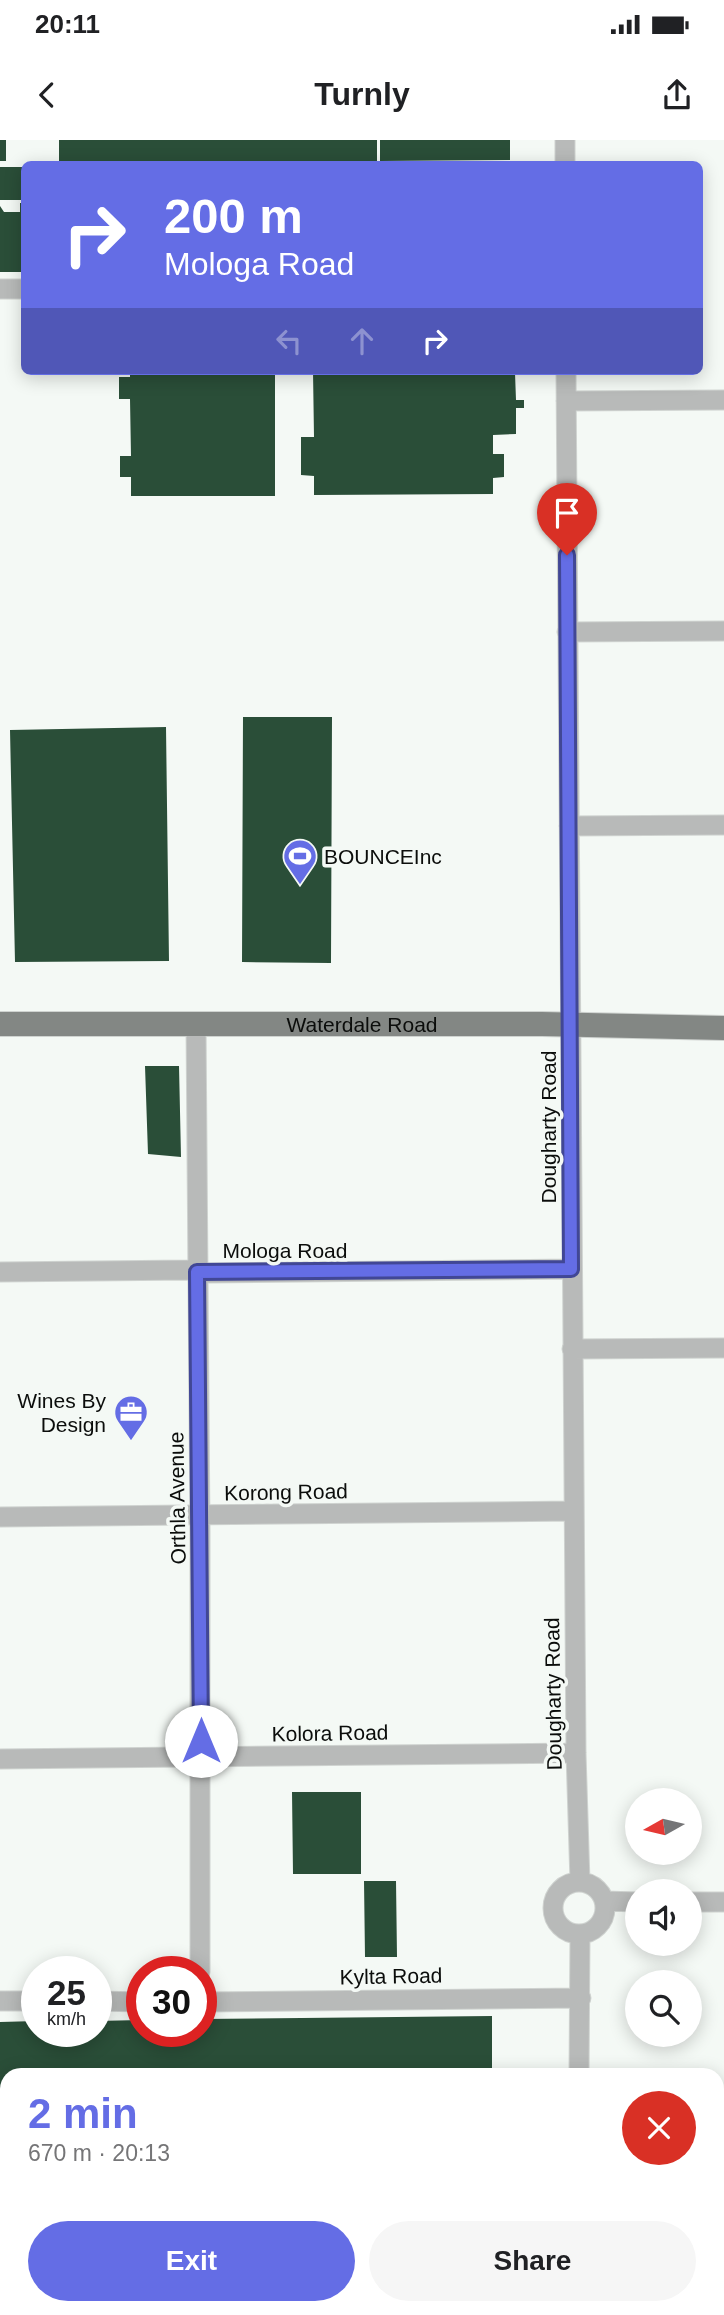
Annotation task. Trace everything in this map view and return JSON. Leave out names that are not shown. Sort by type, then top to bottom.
[{"type":"main road","name":"Waterdale Road","points":[[0,1024],[724,1028]]},
{"type":"street","points":[[565,140],[565,161]]},
{"type":"street","points":[[0,289],[21,289]]},
{"type":"street","name":"Dougharty Road","points":[[566,375],[571,1269],[576,1753],[580,1882]]},
{"type":"street","points":[[566,401],[724,400]]},
{"type":"street","points":[[567,632],[724,631]]},
{"type":"street","points":[[569,826],[724,825]]},
{"type":"street","name":"Orthla Avenue","points":[[196,1023],[200,1956]]},
{"type":"street","name":"Mologa Road","points":[[0,1272],[571,1269]]},
{"type":"street","points":[[572,1349],[724,1348]]},
{"type":"street","name":"Korong Road","points":[[0,1517],[574,1511]]},
{"type":"street","name":"Kolora Road","points":[[0,1759],[576,1753]]},
{"type":"street","points":[[580,1882],[597,1889],[605,1901],[601,1922],[595,1929],[580,1934],[562,1928],[556,1921],[553,1907],[562,1888],[580,1882]]},
{"type":"street","points":[[605,1901],[625,1902]]},
{"type":"street","points":[[702,1902],[724,1902]]},
{"type":"street","points":[[579,2068],[580,1934]]},
{"type":"street","name":"Kylta Road","points":[[217,2002],[581,1998]]},
{"type":"street","points":[[0,2001],[21,2001]]},
{"type":"building","points":[[0,140],[6,140],[6,161],[0,161]]},
{"type":"building","points":[[59,140],[377,140],[377,161],[59,161]]},
{"type":"building","points":[[380,140],[510,140],[510,160],[380,161]]},
{"type":"building","points":[[0,167],[21,167],[21,200],[0,200]]},
{"type":"building","points":[[21,203],[21,272],[0,272],[0,206],[4,212],[20,212]]},
{"type":"building","points":[[275,375],[275,496],[131,496],[131,477],[120,477],[120,456],[131,456],[130,399],[119,399],[119,377]]},
{"type":"building","points":[[313,375],[515,375],[516,400],[524,400],[524,408],[516,408],[516,434],[493,435],[493,454],[504,454],[504,477],[493,478],[493,494],[314,495],[314,476],[301,475],[301,437],[314,437]]},
{"type":"building","points":[[243,717],[332,717],[331,963],[242,962]]},
{"type":"building","points":[[166,727],[169,961],[15,962],[10,730]]},
{"type":"building","points":[[145,1066],[179,1066],[181,1157],[148,1154]]},
{"type":"building","points":[[292,1792],[361,1792],[361,1874],[293,1874]]},
{"type":"building","points":[[364,1881],[396,1881],[397,1957],[365,1957]]},
{"type":"building","points":[[492,2016],[492,2068],[0,2068],[0,2022],[21,2021],[21,2047],[112,2047],[112,2021],[126,2020],[126,2047],[217,2047],[217,2019]]},
{"type":"place","name":"BOUNCEInc","points":[[300,886]]},
{"type":"place","name":"Wines By Design","points":[[131,1442]]},
{"type":"route","points":[[201,1741],[197,1272],[571,1269],[567,555]]}]
